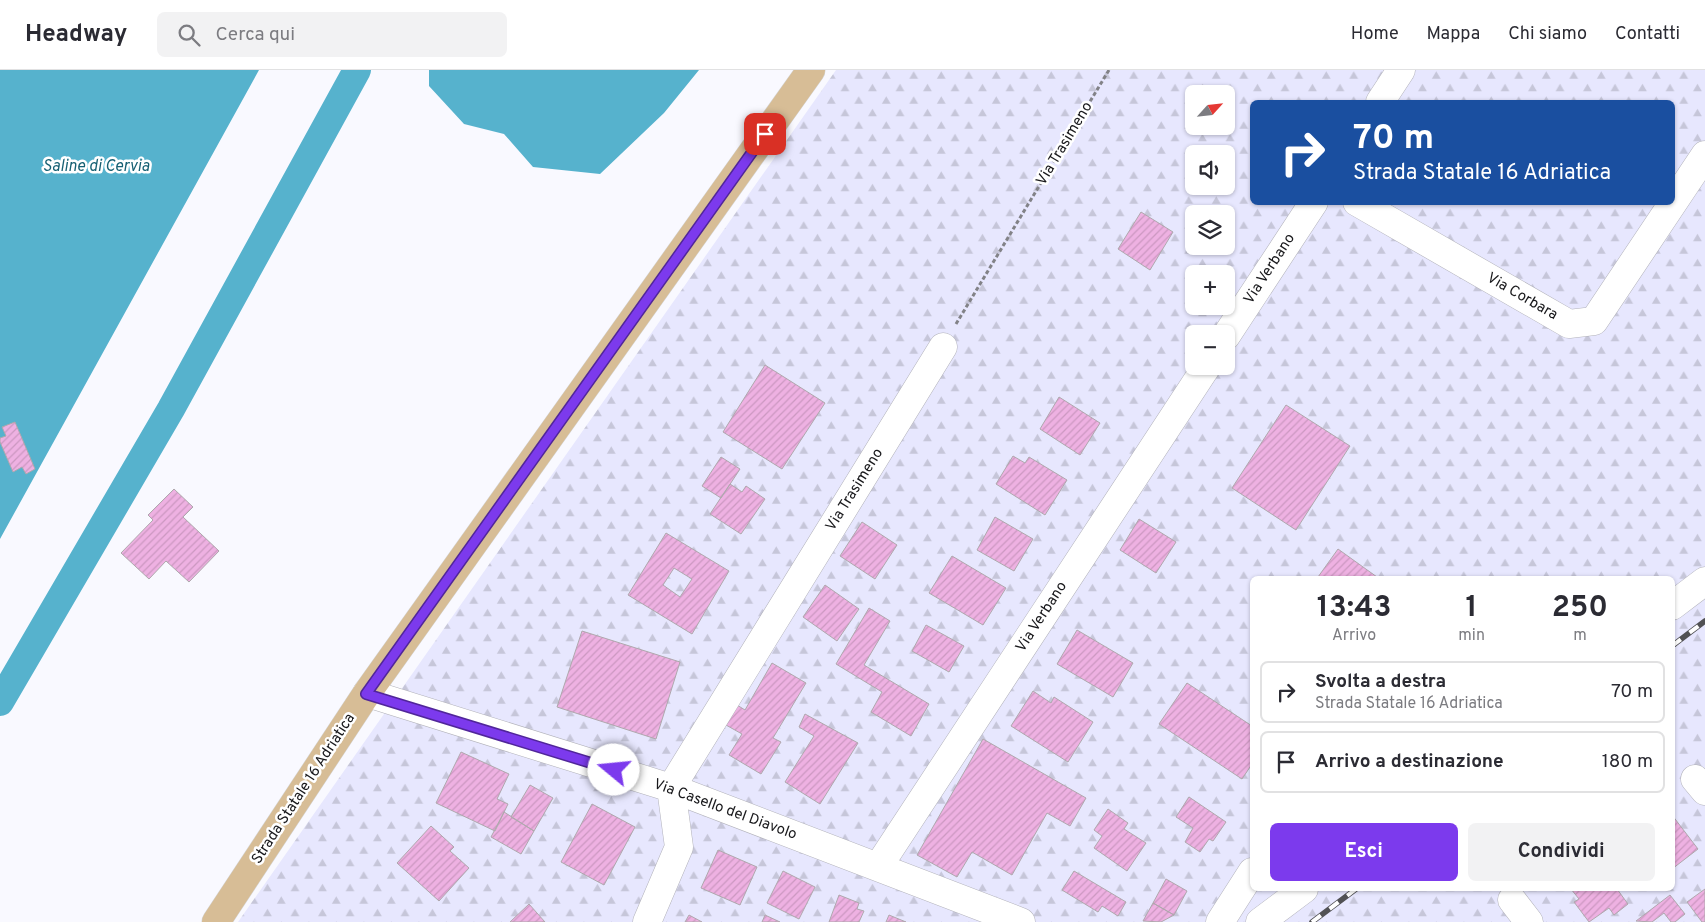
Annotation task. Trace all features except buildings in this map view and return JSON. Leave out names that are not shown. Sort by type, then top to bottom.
[{"type":"main road","name":"Strada Statale 16 Adriatica","points":[[216,922],[366,694],[811,70]]},
{"type":"street","points":[[1381,100],[1401,70]]},
{"type":"street","name":"Via Corbara","points":[[1675,201],[1705,156]]},
{"type":"street","name":"Via Verbano","points":[[1233,325],[1312,205]]},
{"type":"street","name":"Via Corbara","points":[[1362,205],[1569,324],[1594,321],[1672,205]]},
{"type":"street","name":"Via Trasimeno","points":[[671,788],[943,347]]},
{"type":"street","name":"Via Verbano","points":[[878,867],[1201,375]]},
{"type":"street","points":[[1675,604],[1705,581]]},
{"type":"street","name":"Via Casello del Diavolo","points":[[366,694],[671,788],[1021,922]]},
{"type":"street","points":[[647,922],[679,847],[671,788]]},
{"type":"street","points":[[1220,922],[1250,875]]},
{"type":"street","points":[[1260,922],[1301,891]]},
{"type":"street","points":[[1512,900],[1529,922]]},
{"type":"path","name":"Via Trasimeno","points":[[943,347],[1109,70]]},
{"type":"green space","points":[[836,70],[1705,70],[1705,922],[238,922]]},
{"type":"water","name":"Saline di Cervia","points":[[0,70],[259,70],[0,539]]},
{"type":"water","points":[[429,70],[699,70],[664,113],[600,174],[533,167],[504,134],[464,124],[429,86]]},
{"type":"waterway","points":[[0,702],[171,409],[357,70]]},
{"type":"railway","points":[[1675,644],[1705,621]]},
{"type":"railway","points":[[1312,922],[1353,891]]},
{"type":"route","points":[[614,770],[366,694],[765,134]]}]
